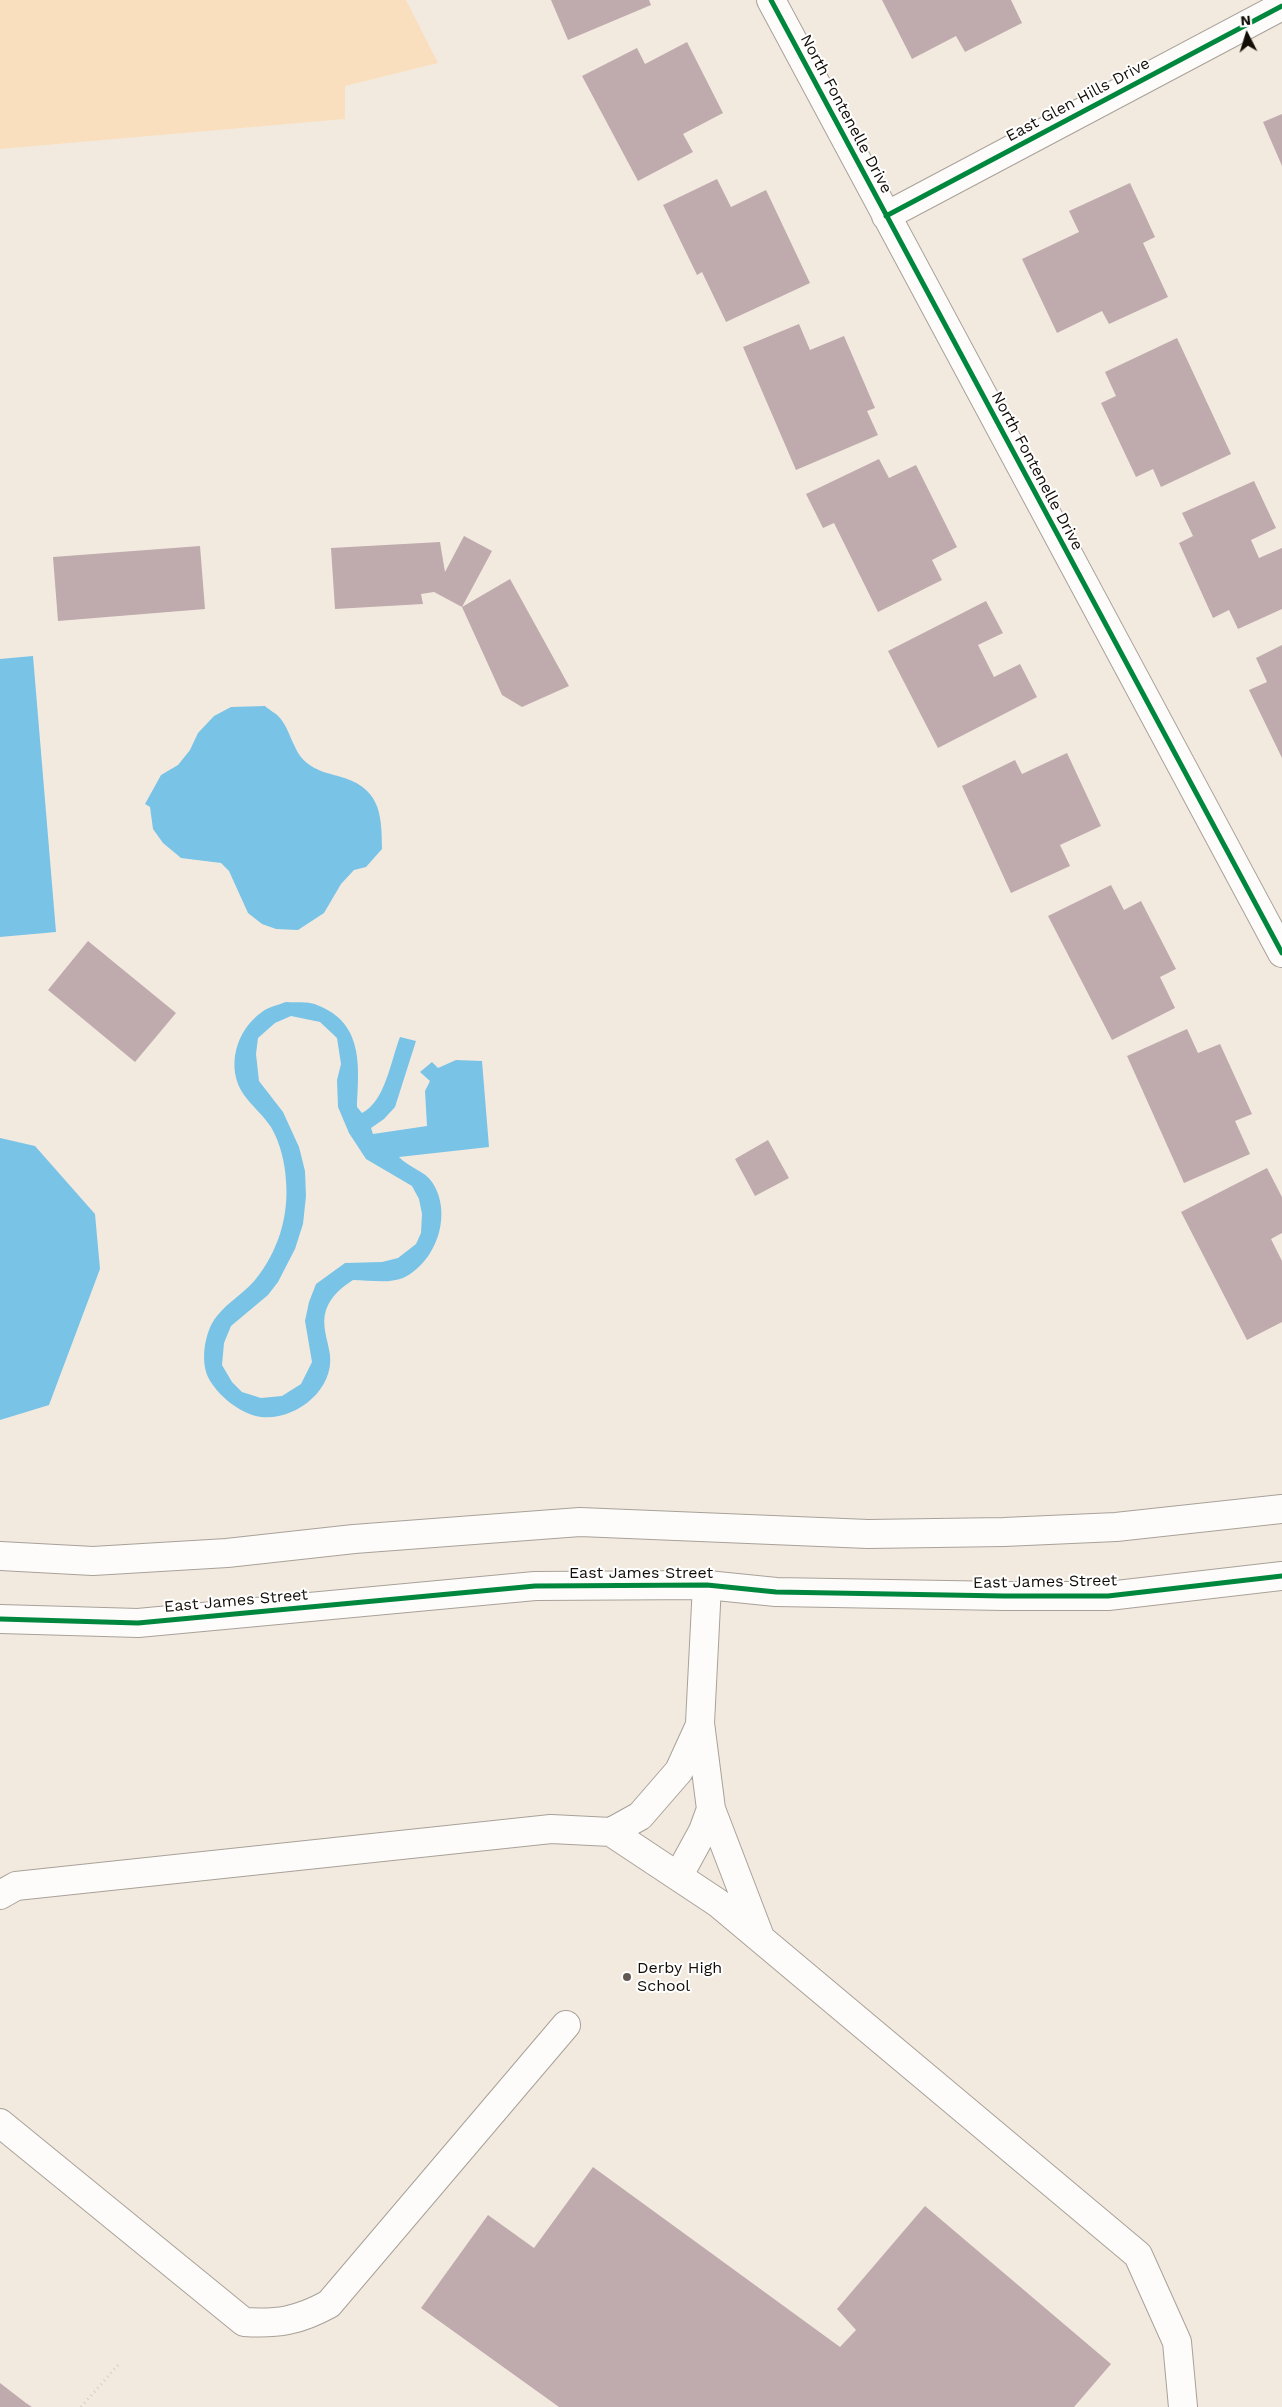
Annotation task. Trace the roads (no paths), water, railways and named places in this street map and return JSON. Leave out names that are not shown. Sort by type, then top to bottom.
[{"type":"street","name":"North Fontenelle Drive","points":[[771,0],[1282,953]]},
{"type":"street","name":"East Glen Hills Drive","points":[[886,216],[1282,6]]},
{"type":"street","points":[[0,1556],[93,1561],[227,1553],[354,1540],[580,1522],[868,1534],[1004,1532],[1116,1528],[1282,1510]]},
{"type":"street","name":"East James Street","points":[[0,1619],[138,1623],[535,1586],[707,1584],[776,1592],[1108,1596],[1282,1576]]},
{"type":"street","points":[[707,1584],[700,1723],[711,1809],[760,1938]]},
{"type":"street","points":[[611,1832],[640,1816],[680,1771],[700,1723]]},
{"type":"street","points":[[679,1875],[703,1831],[711,1809]]},
{"type":"street","points":[[0,1895],[16,1886],[403,1844],[551,1829],[611,1832],[679,1875],[718,1903],[1138,2255],[1177,2342],[1183,2407]]},
{"type":"street","points":[[0,2123],[244,2322],[272,2324],[308,2316],[329,2304],[566,2025]]},
{"type":"water","points":[[33,656],[56,932],[0,937],[0,659]]},
{"type":"water","points":[[265,706],[284,723],[298,753],[307,763],[322,771],[352,781],[370,794],[379,812],[381,823],[382,849],[366,867],[354,870],[341,884],[324,913],[298,930],[276,929],[262,924],[248,913],[229,871],[221,863],[181,858],[163,843],[153,829],[150,807],[145,804],[161,775],[178,765],[190,750],[198,733],[214,716],[231,707]]},
{"type":"water","points":[[286,1002],[317,1005],[332,1013],[351,1034],[358,1061],[357,1107],[362,1113],[370,1108],[382,1090],[400,1037],[416,1041],[395,1107],[384,1119],[371,1128],[373,1134],[427,1126],[425,1091],[430,1081],[420,1072],[432,1062],[438,1068],[456,1060],[482,1061],[489,1147],[399,1157],[429,1178],[438,1194],[441,1222],[433,1249],[415,1271],[403,1278],[385,1281],[353,1280],[344,1286],[326,1310],[325,1327],[330,1355],[330,1368],[326,1380],[319,1391],[298,1409],[274,1417],[261,1417],[237,1408],[223,1397],[208,1377],[204,1354],[209,1329],[213,1322],[226,1306],[251,1285],[263,1269],[276,1246],[284,1220],[286,1181],[279,1146],[271,1127],[244,1095],[238,1084],[234,1062],[240,1039],[253,1020],[264,1010]],"holes":[[[291,1016],[320,1022],[337,1038],[341,1064],[337,1080],[338,1107],[349,1133],[366,1159],[412,1186],[419,1199],[422,1214],[421,1233],[416,1244],[398,1258],[382,1262],[345,1263],[316,1284],[309,1302],[305,1321],[312,1362],[301,1384],[282,1396],[261,1398],[242,1392],[232,1382],[222,1365],[224,1343],[231,1326],[268,1295],[278,1282],[295,1249],[303,1224],[306,1196],[305,1171],[299,1147],[283,1112],[259,1081],[256,1054],[258,1038],[275,1023]]]},
{"type":"water","points":[[0,1138],[35,1146],[95,1214],[100,1269],[49,1405],[0,1420]]},
{"type":"place","name":"Derby High School","points":[[627,1977]]}]
